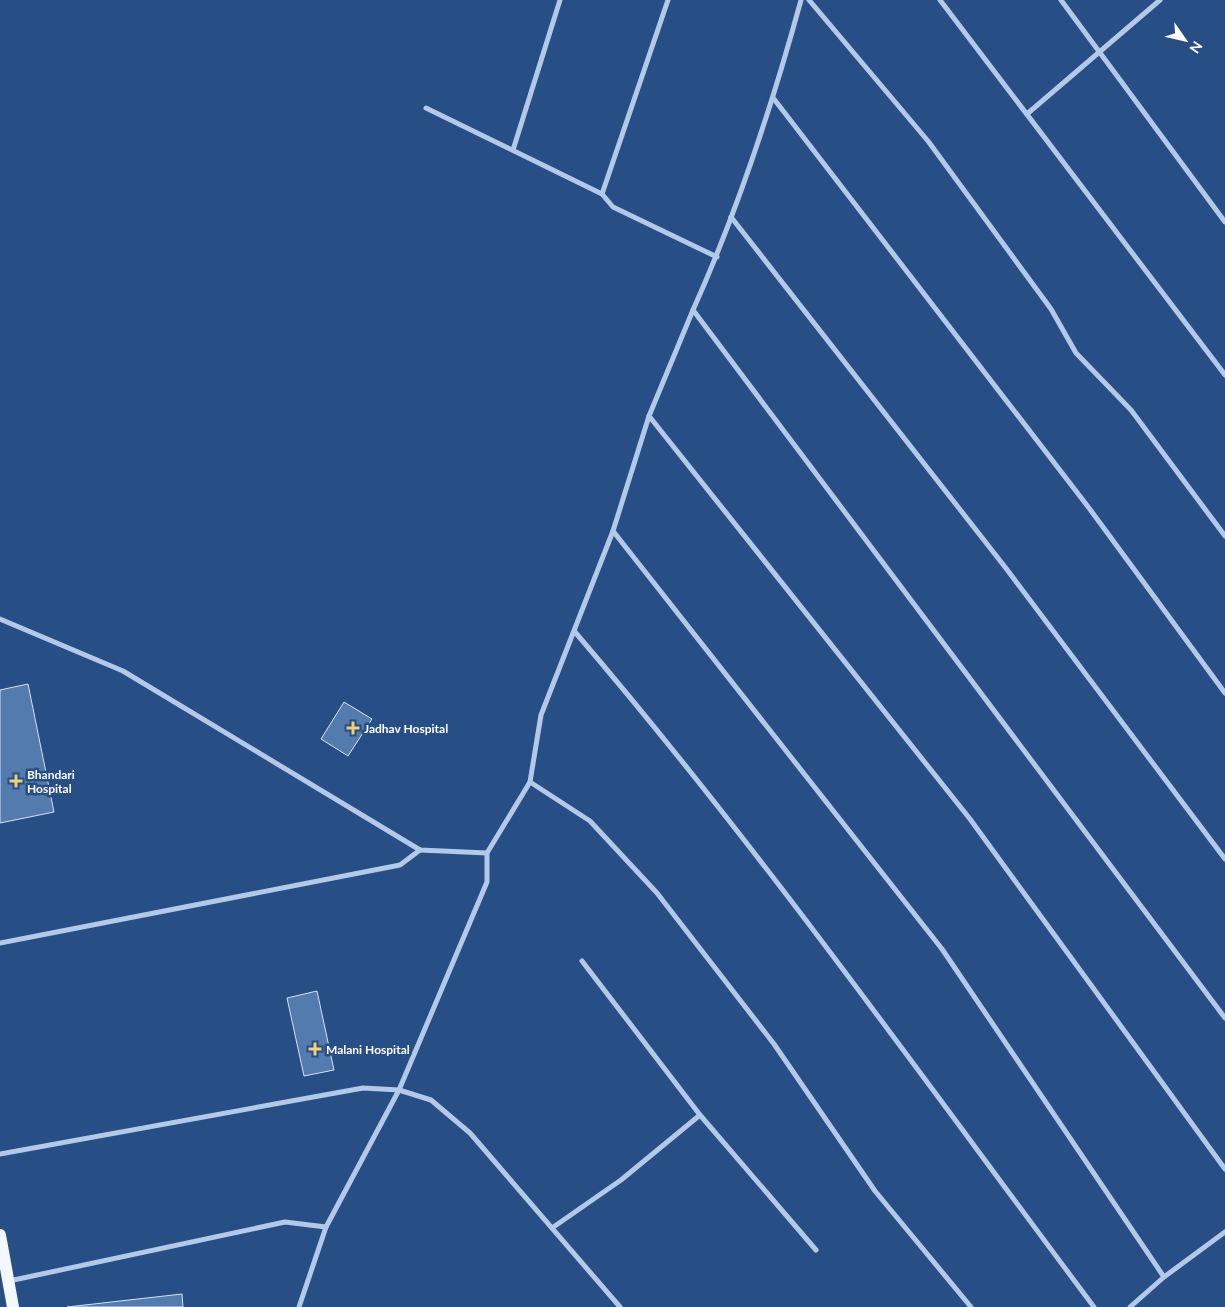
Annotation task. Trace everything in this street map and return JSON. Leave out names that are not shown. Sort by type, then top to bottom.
[{"type":"main road","points":[[0,1235],[13,1307]]},
{"type":"street","points":[[513,150],[560,0]]},
{"type":"street","points":[[602,194],[668,0]]},
{"type":"street","points":[[299,1307],[326,1227],[398,1090],[487,882],[487,853],[530,782],[540,715],[575,632],[613,531],[649,416],[717,257],[774,99],[801,0]]},
{"type":"street","points":[[809,0],[928,141],[1051,309],[1076,353],[1130,410],[1225,536]]},
{"type":"street","points":[[940,0],[1225,375]]},
{"type":"street","points":[[1060,0],[1225,222]]},
{"type":"street","points":[[1027,114],[1160,0]]},
{"type":"street","points":[[774,99],[1089,508],[1225,693]]},
{"type":"street","points":[[426,108],[602,194],[613,207],[717,257]]},
{"type":"street","points":[[731,217],[1005,567],[1225,859]]},
{"type":"street","points":[[693,310],[1225,1018]]},
{"type":"street","points":[[649,416],[970,819],[1225,1169]]},
{"type":"street","points":[[613,531],[942,949],[1164,1277]]},
{"type":"street","points":[[0,620],[123,671],[420,850],[487,853]]},
{"type":"street","points":[[575,632],[650,720],[841,969],[1094,1307]]},
{"type":"street","points":[[530,782],[590,821],[657,893],[774,1044],[875,1191],[971,1307]]},
{"type":"street","points":[[0,943],[400,866],[420,850]]},
{"type":"street","points":[[582,961],[700,1115],[816,1250]]},
{"type":"street","points":[[0,1154],[363,1088],[398,1090],[431,1100],[470,1134],[620,1307]]},
{"type":"street","points":[[552,1228],[620,1180],[700,1115]]},
{"type":"street","points":[[8,1281],[285,1222],[326,1227]]},
{"type":"street","points":[[1130,1307],[1164,1277],[1225,1232]]},
{"type":"building","points":[[28,684],[54,812],[0,823],[0,690]]},
{"type":"building","points":[[344,702],[372,719],[348,756],[321,739]]},
{"type":"building","points":[[317,991],[334,1070],[304,1076],[287,998]]},
{"type":"building","points":[[182,1294],[183,1307],[67,1307]]},
{"type":"place","name":"Jadhav Hospital","points":[[353,728]]},
{"type":"place","name":"Bhandari Hospital","points":[[16,781]]},
{"type":"place","name":"Malani Hospital","points":[[315,1049]]}]
